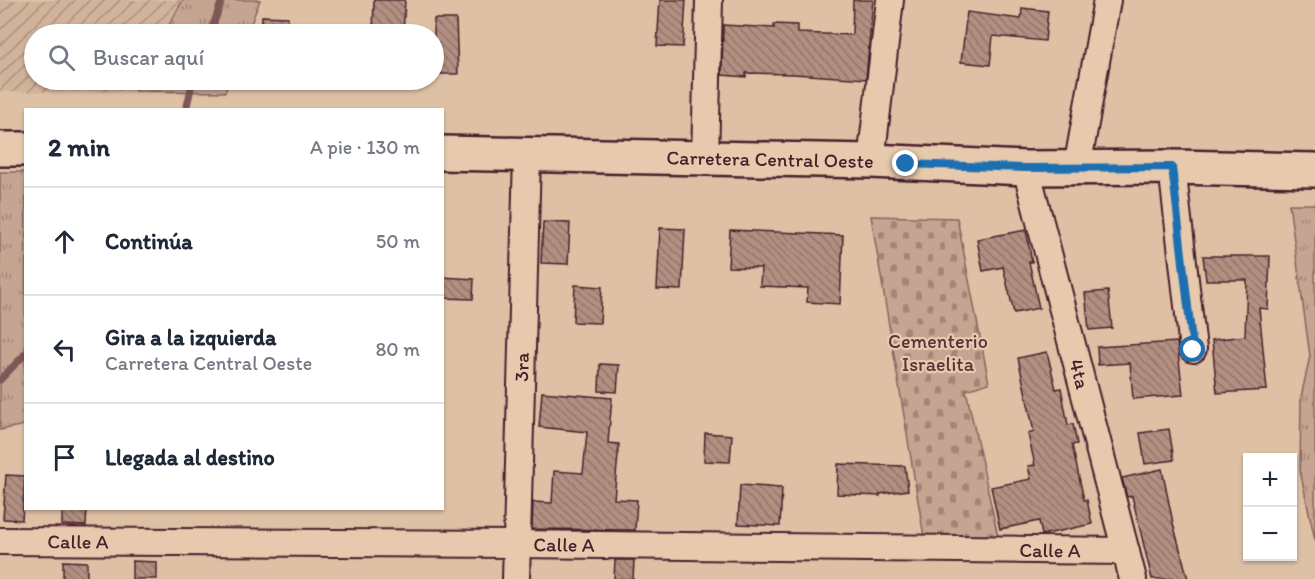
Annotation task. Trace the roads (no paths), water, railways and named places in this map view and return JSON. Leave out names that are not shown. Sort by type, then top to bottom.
[{"type":"main road","points":[[0,149],[24,149]]},
{"type":"main road","name":"Carretera Central Oeste","points":[[444,153],[871,161],[1026,168],[1172,167],[1315,170]]},
{"type":"street","points":[[705,159],[709,0]]},
{"type":"street","points":[[871,161],[890,0]]},
{"type":"street","points":[[1077,168],[1107,0]]},
{"type":"street","name":"3ra","points":[[516,579],[526,155]]},
{"type":"street","points":[[1172,167],[1193,350]]},
{"type":"street","name":"4ta","points":[[1026,168],[1133,579]]},
{"type":"street","name":"Calle A","points":[[0,541],[1126,551]]},
{"type":"waterway","points":[[214,24],[222,0]]},
{"type":"waterway","points":[[186,108],[191,90]]},
{"type":"waterway","points":[[0,380],[24,355]]},
{"type":"park label","name":"Cementerio Israelita","points":[[938,352]]}]
